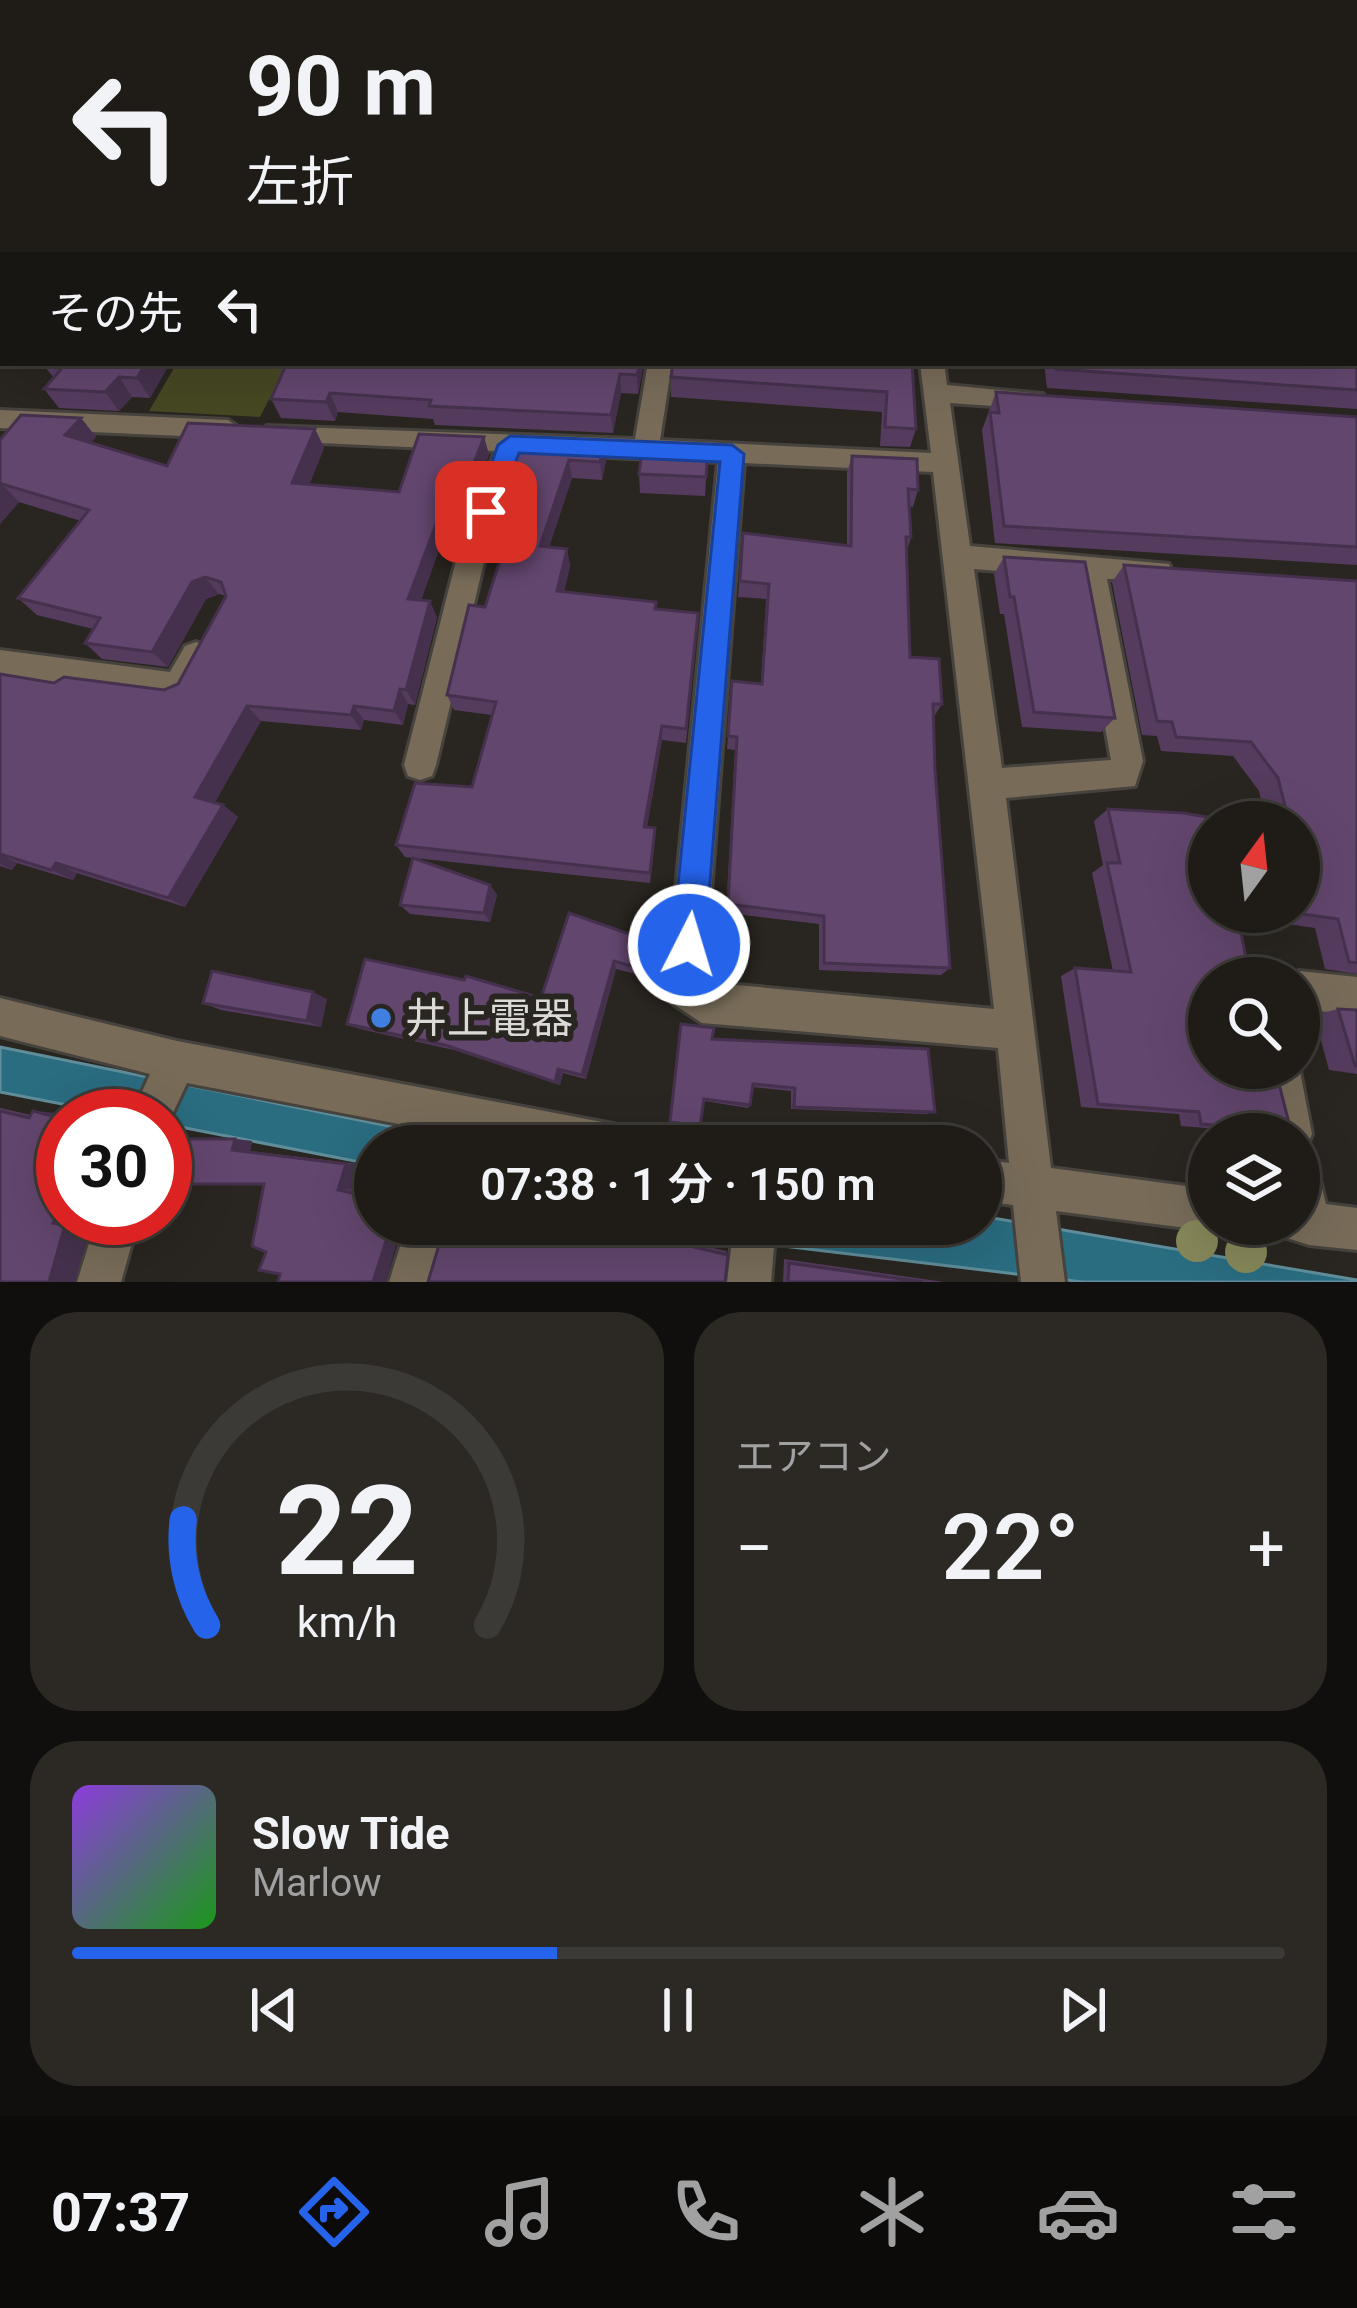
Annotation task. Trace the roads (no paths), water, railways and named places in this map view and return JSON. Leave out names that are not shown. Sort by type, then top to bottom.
[{"type":"street","points":[[646,449],[660,366]]},
{"type":"street","points":[[1042,1282],[988,784],[934,378],[1053,401]]},
{"type":"street","points":[[0,419],[945,463]]},
{"type":"street","points":[[420,765],[474,545],[510,445]]},
{"type":"street","points":[[732,454],[685,990],[702,1004],[1017,1030]]},
{"type":"street","points":[[956,556],[1196,574]]},
{"type":"street","points":[[988,784],[1123,775],[1126,761],[1090,567]]},
{"type":"street","points":[[0,663],[178,687],[210,629]]},
{"type":"street","points":[[1320,992],[1357,996]]},
{"type":"street","points":[[0,1017],[428,1125]]},
{"type":"street","points":[[164,1089],[177,1061]]},
{"type":"street","points":[[1002,1182],[1188,1207]]},
{"type":"street","points":[[1320,1225],[1357,1229]]},
{"type":"street","points":[[99,1282],[110,1245]]},
{"type":"street","points":[[411,1282],[422,1245]]},
{"type":"street","points":[[748,1282],[752,1245]]},
{"type":"water","points":[[0,1047],[384,1125],[354,1125],[354,1161],[192,1129],[192,1089],[36,1089],[36,1099],[0,1092]]},
{"type":"water","points":[[1002,1220],[1357,1280],[1083,1282],[774,1245],[1002,1245]]},
{"type":"place","name":"井上電器","points":[[381,1018]]}]
